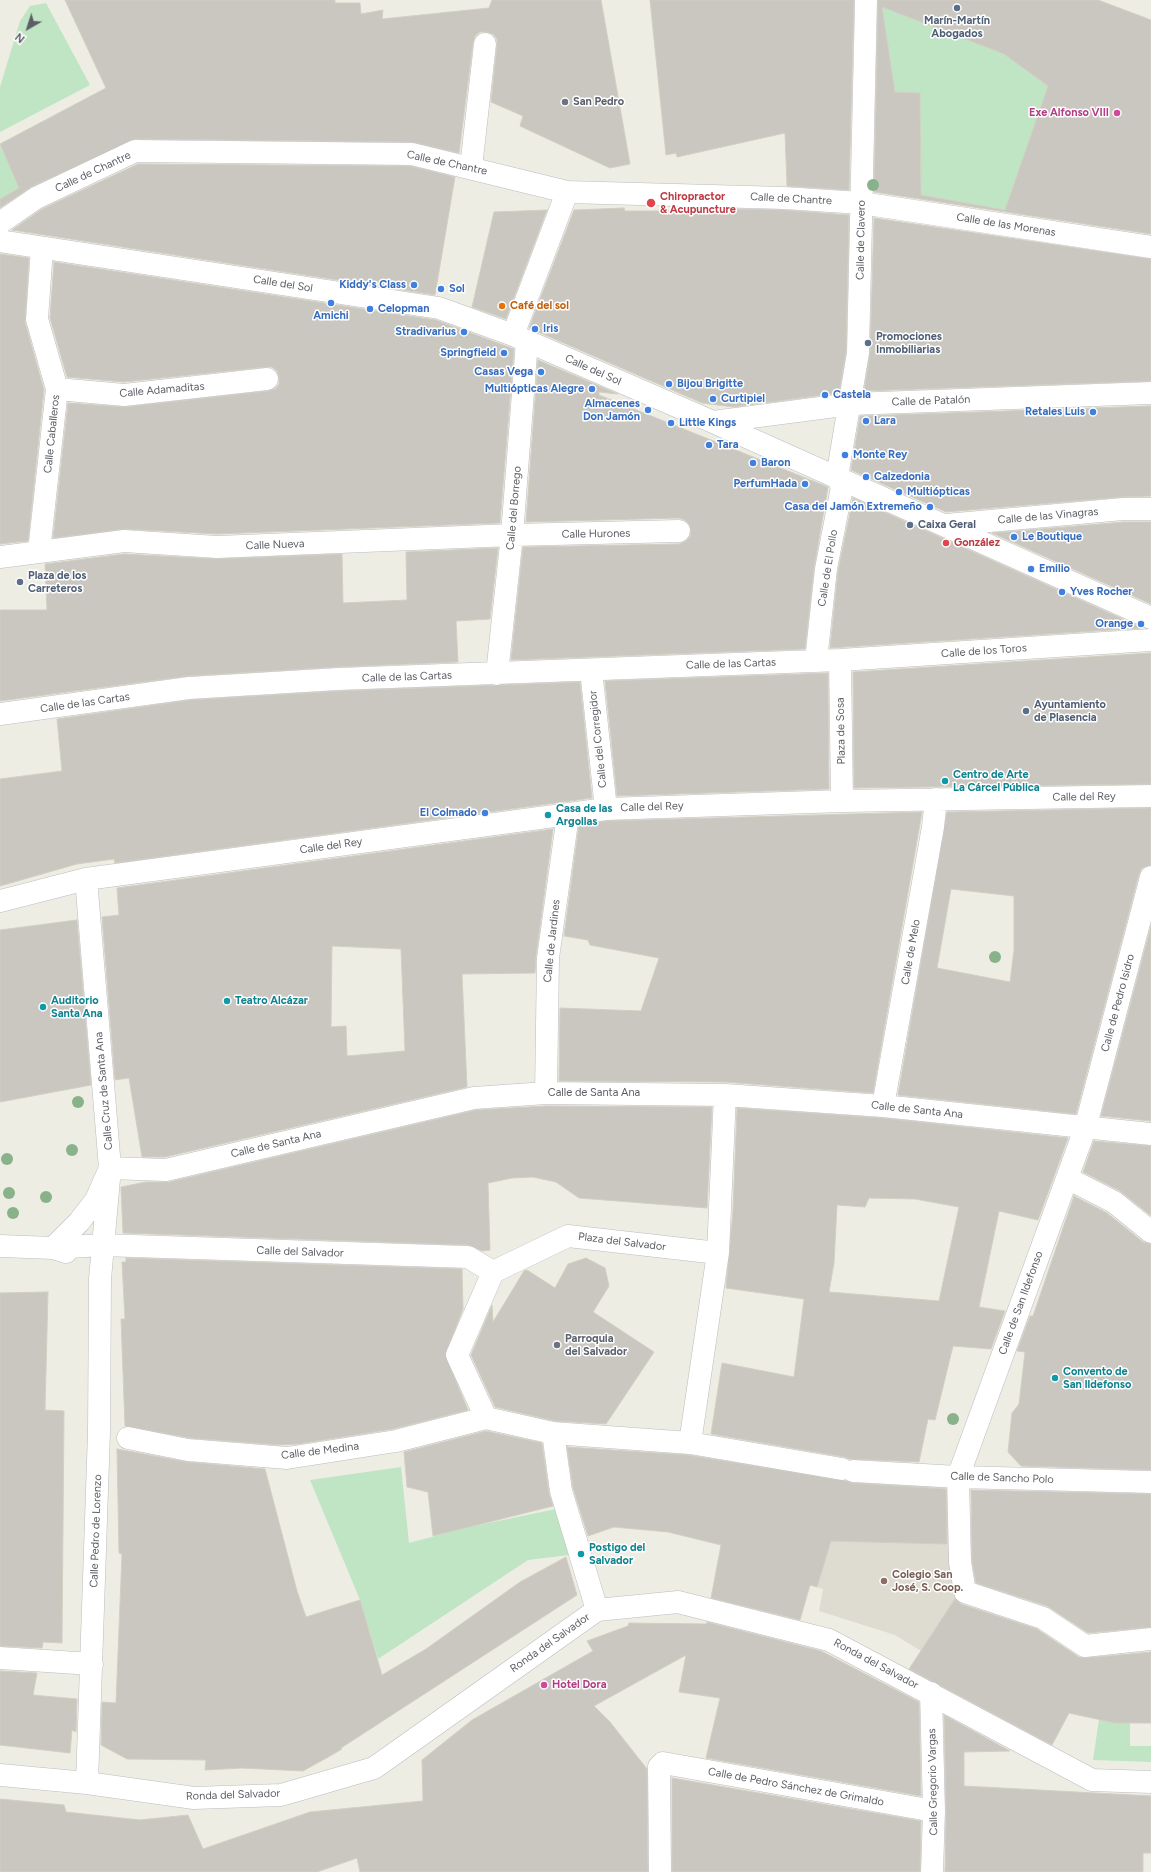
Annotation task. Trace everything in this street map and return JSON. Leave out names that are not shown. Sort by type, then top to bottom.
[{"type":"street","name":"Calle de Clavero","points":[[837,477],[851,404],[858,353],[866,1]]},
{"type":"street","points":[[471,167],[485,44]]},
{"type":"street","name":"Calle de Chantre","points":[[0,223],[36,198],[135,152],[412,154],[471,167],[567,192],[784,198],[861,203]]},
{"type":"street","name":"Calle del Borrego","points":[[497,674],[512,535],[520,338],[567,192]]},
{"type":"street","name":"Calle de las Morenas","points":[[861,203],[1151,247]]},
{"type":"street","name":"Calle del Sol","points":[[0,242],[439,308],[520,338],[713,422],[1151,618]]},
{"type":"street","name":"Calle Caballeros","points":[[39,551],[57,389],[37,319],[42,248]]},
{"type":"street","name":"Calle Adamaditas","points":[[57,389],[124,395],[267,379]]},
{"type":"street","name":"Calle de Patalón","points":[[713,422],[851,404],[1151,393]]},
{"type":"street","name":"Calle de El Pollo","points":[[816,660],[826,569],[842,487],[837,477]]},
{"type":"street","name":"Calle de las Vinagras","points":[[945,525],[1123,509],[1151,509]]},
{"type":"street","name":"Calle Hurones","points":[[512,535],[679,531]]},
{"type":"street","name":"Calle Nueva","points":[[0,557],[124,541],[217,547],[512,535]]},
{"type":"street","name":"Calle de los Toros","points":[[816,660],[840,660],[1151,640]]},
{"type":"street","name":"Calle de las Cartas","points":[[0,714],[189,688],[338,679],[497,674],[816,660]]},
{"type":"street","name":"Plaza de Sosa","points":[[840,660],[842,801]]},
{"type":"street","name":"Calle del Corregidor","points":[[591,670],[606,809]]},
{"type":"street","name":"Calle del Rey","points":[[0,901],[86,879],[606,809],[842,801],[1151,796]]},
{"type":"street","name":"Calle de Melo","points":[[883,1106],[934,827],[936,799]]},
{"type":"street","name":"Calle de Jardines","points":[[546,1093],[548,958],[568,815]]},
{"type":"street","name":"Calle de Pedro Isidro","points":[[1085,1129],[1151,877]]},
{"type":"street","name":"Calle Cruz de Santa Ana","points":[[86,879],[110,1168],[100,1279]]},
{"type":"street","name":"Calle de Santa Ana","points":[[110,1168],[166,1170],[474,1098],[546,1093],[725,1095],[883,1106],[1085,1129],[1151,1134]]},
{"type":"street","points":[[493,1272],[456,1355],[486,1418],[553,1433],[690,1443],[718,1253],[725,1095]]},
{"type":"street","name":"Calle de San Ildefonso","points":[[958,1477],[1085,1129]]},
{"type":"street","points":[[53,1248],[79,1222],[96,1200],[110,1168]]},
{"type":"street","points":[[1067,1178],[1114,1202],[1151,1232]]},
{"type":"street","name":"Plaza del Salvador","points":[[493,1272],[568,1236],[718,1253]]},
{"type":"street","name":"Calle del Salvador","points":[[53,1248],[102,1245],[468,1257],[493,1272]]},
{"type":"street","points":[[0,1246],[53,1248],[82,1257],[100,1279]]},
{"type":"street","name":"Calle Pedro de Lorenzo","points":[[87,1783],[99,1432],[100,1279]]},
{"type":"street","name":"Calle de Medina","points":[[128,1438],[188,1450],[287,1458],[396,1441],[486,1418]]},
{"type":"street","points":[[553,1433],[561,1491],[597,1610]]},
{"type":"street","name":"Calle de Sancho Polo","points":[[690,1443],[848,1470],[958,1477],[1151,1482]]},
{"type":"street","points":[[958,1477],[960,1562],[965,1592],[1042,1618],[1085,1646],[1151,1639]]},
{"type":"street","name":"Ronda del Salvador","points":[[0,1775],[87,1783],[194,1798],[281,1795],[374,1768],[597,1610],[678,1602],[829,1640],[1092,1780],[1151,1782]]},
{"type":"street","points":[[0,1658],[92,1664]]},
{"type":"street","name":"Calle Gregorio Vargas","points":[[931,1693],[934,1810],[932,1872]]},
{"type":"street","name":"Calle de Pedro Sánchez de Grimaldo","points":[[660,1872],[659,1767],[663,1764],[934,1810]]},
{"type":"shaded area","name":"Colegio San José, S. Coop.","points":[[797,1473],[850,1483],[955,1486],[961,1594],[921,1651],[895,1635],[819,1611],[823,1589],[810,1585],[779,1560]]},
{"type":"green space","points":[[46,3],[90,85],[0,132],[0,87],[20,21],[30,6]]},
{"type":"green space","points":[[882,7],[1004,54],[1048,86],[1005,210],[921,195],[920,93],[895,92]]},
{"type":"green space","points":[[0,145],[19,188],[0,199]]},
{"type":"green space","points":[[401,1467],[409,1543],[469,1527],[556,1509],[569,1555],[528,1560],[378,1659],[360,1600],[310,1480]]},
{"type":"green space","points":[[1099,1719],[1130,1723],[1130,1746],[1151,1746],[1151,1762],[1093,1760]]},
{"type":"building","points":[[65,0],[335,0],[335,3],[360,3],[361,14],[383,10],[382,19],[489,8],[492,0],[601,0],[630,164],[610,168],[520,126],[523,116],[491,102],[497,39],[493,34],[480,32],[475,36],[473,43],[459,153],[412,142],[135,139],[31,187],[0,208],[0,199],[19,188],[0,144],[106,88]]},
{"type":"building","points":[[650,0],[854,0],[849,190],[787,186],[785,133],[677,157],[676,153],[666,155]]},
{"type":"building","points":[[878,0],[1098,0],[1151,20],[1151,234],[874,192]],"holes":[[[882,7],[1004,54],[1048,86],[1005,210],[921,195],[920,93],[895,92]]]},
{"type":"building","points":[[138,164],[410,166],[455,177],[435,295],[12,230],[42,209]]},
{"type":"building","points":[[624,208],[625,211],[680,211],[681,208],[783,210],[849,215],[846,352],[839,393],[733,407],[702,403],[529,328],[574,210]]},
{"type":"building","points":[[547,210],[506,319],[472,307],[494,212]]},
{"type":"building","points":[[874,218],[1151,259],[1151,381],[864,391],[870,353]]},
{"type":"building","points":[[0,254],[29,258],[25,322],[44,390],[28,541],[0,544]]},
{"type":"building","points":[[54,262],[436,320],[514,349],[500,523],[217,534],[125,529],[53,538],[68,403],[125,407],[268,391],[275,389],[279,384],[277,371],[272,367],[124,382],[67,377],[50,318]]},
{"type":"building","points":[[538,360],[618,394],[599,392],[599,395],[828,487],[814,568],[805,649],[511,660],[523,547],[679,544],[686,541],[690,537],[691,531],[689,524],[685,520],[679,518],[526,522]]},
{"type":"building","points":[[1151,406],[1151,496],[1122,497],[946,512],[851,470],[860,416]]},
{"type":"building","points":[[853,498],[1143,628],[830,648],[838,571]]},
{"type":"building","points":[[1124,522],[1151,522],[1151,604],[992,533]]},
{"type":"building","points":[[498,548],[490,619],[456,621],[458,662],[337,667],[188,676],[0,701],[0,610],[47,610],[45,564],[124,554],[217,559],[342,554],[343,603],[407,600],[406,552]]},
{"type":"building","points":[[1151,653],[1151,784],[854,788],[853,672]]},
{"type":"building","points":[[828,673],[829,789],[617,796],[605,681]]},
{"type":"building","points":[[580,682],[592,798],[115,863],[114,859],[77,864],[0,886],[0,779],[62,771],[57,719],[190,700],[339,691]]},
{"type":"building","points":[[1151,808],[1151,865],[1142,868],[1139,874],[1076,1114],[898,1095],[947,812]],"holes":[[[951,889],[1014,896],[1014,950],[1010,982],[937,968]]]},
{"type":"building","points":[[922,812],[873,1093],[725,1082],[559,1081],[560,1008],[641,1011],[659,958],[590,945],[588,940],[564,936],[579,825],[607,821]]},
{"type":"building","points":[[553,829],[535,973],[462,974],[467,1087],[165,1157],[142,1157],[129,1078],[115,1080],[102,917],[119,915],[117,888]],"holes":[[[332,946],[401,949],[405,1051],[347,1056],[346,1026],[331,1027]]]},
{"type":"building","name":"Auditorio Santa Ana","points":[[77,920],[91,1085],[0,1102],[0,930]]},
{"type":"building","points":[[1151,926],[1151,1121],[1101,1116]]},
{"type":"building","points":[[546,1106],[712,1107],[707,1208],[579,1198],[556,1182],[533,1177],[512,1178],[488,1183],[490,1250],[482,1251],[468,1245],[123,1233],[121,1187],[146,1182],[169,1182],[476,1110]]},
{"type":"building","points":[[737,1108],[882,1118],[1068,1138],[1038,1220],[999,1211],[979,1307],[1005,1311],[991,1349],[953,1346],[935,1420],[928,1419],[919,1462],[850,1459],[711,1434],[722,1363],[794,1377],[804,1299],[726,1288],[733,1210]],"holes":[[[869,1198],[915,1199],[959,1207],[939,1301],[829,1292],[834,1263],[837,1205],[865,1207]]]},
{"type":"building","points":[[1094,1141],[1151,1146],[1151,1216],[1120,1191],[1083,1172]]},
{"type":"building","points":[[1074,1196],[1107,1213],[1143,1242],[1151,1244],[1151,1470],[1021,1466],[1008,1452],[1012,1413],[1019,1404],[1025,1352],[1017,1351],[1030,1316],[1033,1316]]},
{"type":"building","points":[[126,1258],[462,1269],[463,1309],[445,1355],[468,1410],[393,1429],[298,1444],[279,1445],[190,1438],[125,1426],[121,1319],[125,1319],[122,1262],[126,1262]]},
{"type":"building","name":"Parroquia del Salvador","points":[[586,1258],[605,1268],[609,1286],[593,1312],[654,1352],[606,1424],[555,1421],[495,1407],[471,1355],[492,1305],[493,1322],[524,1271],[527,1270],[555,1288],[568,1264]]},
{"type":"building","points":[[48,1292],[45,1410],[64,1411],[62,1643],[43,1642],[42,1648],[0,1646],[0,1293]]},
{"type":"building","points":[[486,1431],[542,1443],[549,1493],[553,1506],[433,1536],[428,1492],[407,1487],[404,1452]]},
{"type":"building","points":[[567,1447],[688,1455],[852,1483],[946,1489],[947,1544],[831,1541],[817,1587],[810,1585],[800,1620],[711,1598],[721,1545],[668,1532],[614,1527],[588,1536],[573,1488]]},
{"type":"building","points":[[117,1449],[187,1462],[265,1469],[297,1591],[306,1617],[360,1600],[382,1675],[426,1649],[520,1582],[566,1557],[577,1595],[341,1748],[342,1749],[303,1771],[242,1768],[205,1770],[206,1760],[127,1759],[101,1745],[102,1702],[116,1703],[122,1554],[119,1553]]},
{"type":"building","points":[[971,1490],[1151,1494],[1151,1627],[1088,1633],[1047,1606],[976,1583],[972,1561]]},
{"type":"building","points":[[955,1599],[961,1604],[1037,1629],[1079,1657],[1086,1658],[1151,1652],[1151,1723],[1115,1723],[1069,1713],[1052,1745],[909,1669]]},
{"type":"building","points":[[707,1622],[821,1651],[919,1702],[921,1796],[706,1758],[720,1698],[679,1692],[686,1655],[594,1706],[610,1722],[647,1769],[648,1872],[360,1872],[357,1858],[317,1872],[0,1872],[0,1799],[64,1805],[66,1812],[140,1820],[188,1815],[203,1849],[310,1812],[423,1801],[422,1760],[472,1720],[593,1651],[587,1641],[628,1626],[629,1623],[707,1624]]},
{"type":"building","points":[[0,1671],[37,1673],[33,1695],[77,1699],[76,1732],[72,1730],[70,1753],[0,1745]]},
{"type":"building","points":[[944,1715],[1010,1751],[964,1752],[964,1786],[1151,1796],[1151,1853],[1143,1853],[1143,1872],[945,1872],[946,1811]]},
{"type":"building","points":[[672,1778],[921,1821],[920,1872],[672,1872]]},
{"type":"place","name":"Marín-Martín Abogados","points":[[957,8]]},
{"type":"place","name":"San Pedro","points":[[565,102]]},
{"type":"place","name":"Exe Alfonso VIII","points":[[1117,113]]},
{"type":"place","name":"Chiropractor & Acupuncture","points":[[651,203]]},
{"type":"place","name":"Kiddy's Class","points":[[414,285]]},
{"type":"place","name":"Sol","points":[[441,289]]},
{"type":"place","name":"Amichi","points":[[331,303]]},
{"type":"place","name":"Café del sol","points":[[502,306]]},
{"type":"place","name":"Celopman","points":[[370,309]]},
{"type":"place","name":"Iris","points":[[535,329]]},
{"type":"place","name":"Stradivarius","points":[[464,332]]},
{"type":"place","name":"Promociones Inmobiliarias","points":[[868,343]]},
{"type":"place","name":"Springfield","points":[[504,353]]},
{"type":"place","name":"Casas Vega","points":[[541,372]]},
{"type":"place","name":"Bijou Brigitte","points":[[669,384]]},
{"type":"place","name":"Multiópticas Alegre","points":[[592,389]]},
{"type":"place","name":"Castela","points":[[825,395]]},
{"type":"place","name":"Curtipiel","points":[[713,399]]},
{"type":"place","name":"Almacenes Don Jamón","points":[[648,410]]},
{"type":"place","name":"Retales Luis","points":[[1093,412]]},
{"type":"place","name":"Lara","points":[[866,421]]},
{"type":"place","name":"Little Kings","points":[[671,423]]},
{"type":"place","name":"Tara","points":[[709,445]]},
{"type":"place","name":"Monte Rey","points":[[845,455]]},
{"type":"place","name":"Baron","points":[[753,463]]},
{"type":"place","name":"Calzedonia","points":[[866,477]]},
{"type":"place","name":"PerfumHada","points":[[805,484]]},
{"type":"place","name":"Multiópticas","points":[[899,492]]},
{"type":"place","name":"Casa del Jamón Extremeño","points":[[930,507]]},
{"type":"place","name":"Caixa Geral","points":[[910,525]]},
{"type":"place","name":"Le Boutique","points":[[1014,537]]},
{"type":"place","name":"González","points":[[946,543]]},
{"type":"place","name":"Emilio","points":[[1031,569]]},
{"type":"place","name":"Plaza de los Carreteros","points":[[20,582]]},
{"type":"place","name":"Yves Rocher","points":[[1062,592]]},
{"type":"place","name":"Orange","points":[[1141,624]]},
{"type":"place","name":"Ayuntamiento de Plasencia","points":[[1026,711]]},
{"type":"place","name":"Centro de Arte La Cárcel Pública","points":[[945,781]]},
{"type":"place","name":"El Colmado","points":[[485,813]]},
{"type":"place","name":"Casa de las Argollas","points":[[548,815]]},
{"type":"place","name":"Teatro Alcázar","points":[[227,1001]]},
{"type":"place","name":"Auditorio Santa Ana","points":[[43,1007]]},
{"type":"place","name":"Parroquia del Salvador","points":[[557,1345]]},
{"type":"place","name":"Convento de San Ildefonso","points":[[1055,1378]]},
{"type":"place","name":"Postigo del Salvador","points":[[581,1554]]},
{"type":"place","name":"Colegio San José, S. Coop.","points":[[884,1581]]},
{"type":"place","name":"Hotel Dora","points":[[544,1685]]}]
